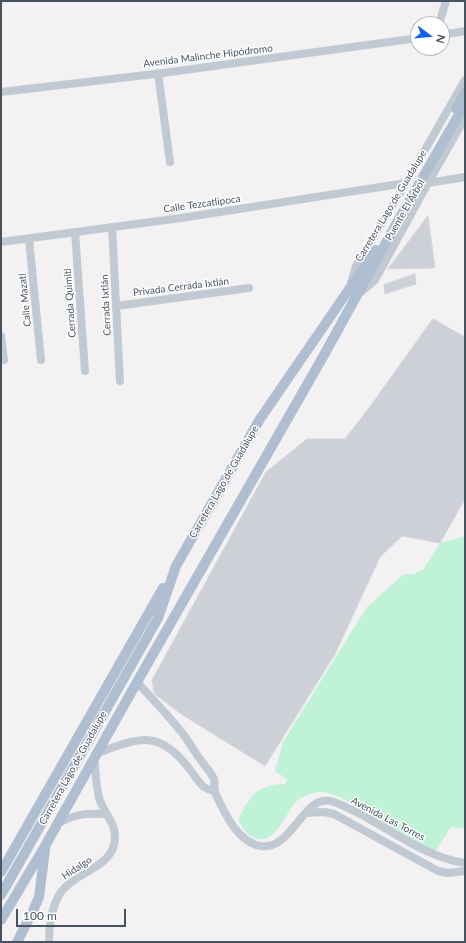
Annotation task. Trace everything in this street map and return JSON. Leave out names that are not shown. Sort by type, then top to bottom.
[{"type":"main road","name":"Puente El Árbol","points":[[390,229],[464,85]]},
{"type":"main road","name":"Puente El Árbol","points":[[353,292],[465,104]]},
{"type":"main road","name":"Carretera Lago de Guadalupe","points":[[1,895],[158,618],[176,566],[260,419],[310,345],[353,292]]},
{"type":"main road","name":"Carretera Lago de Guadalupe","points":[[1,920],[96,756],[353,292]]},
{"type":"main road","points":[[1,872],[176,566]]},
{"type":"main road","points":[[18,942],[39,897],[45,846]]},
{"type":"street","points":[[441,16],[446,1]]},
{"type":"street","points":[[450,34],[465,31]]},
{"type":"street","name":"Avenida Malinche Hipódromo","points":[[1,92],[158,73],[410,39]]},
{"type":"street","points":[[158,73],[170,162]]},
{"type":"street","name":"Carretera Lago de Guadalupe","points":[[353,292],[356,266],[464,85]]},
{"type":"street","name":"Carretera Lago de Guadalupe","points":[[353,292],[375,280],[465,118]]},
{"type":"street","points":[[428,183],[465,177]]},
{"type":"street","name":"Calle Tezcatlipoca","points":[[1,242],[406,183]]},
{"type":"street","name":"Cerrada Ixtlán","points":[[112,227],[120,381]]},
{"type":"street","name":"Cerrada Quimitl","points":[[74,232],[85,371]]},
{"type":"street","name":"Calle Mazatl","points":[[29,239],[41,360]]},
{"type":"street","name":"Privada Cerrada Ixtlán","points":[[116,306],[249,288]]},
{"type":"street","points":[[1,336],[4,360]]},
{"type":"street","name":"Avenida Las Torres","points":[[137,682],[183,734],[214,780],[215,792],[227,818],[240,834],[249,842],[259,846],[270,846],[279,842],[313,805],[321,800],[334,802],[370,819],[434,855],[465,863]]},
{"type":"street","points":[[96,756],[124,743],[145,740],[156,741],[164,744],[177,753],[204,787],[215,792]]},
{"type":"street","name":"Hidalgo","points":[[48,942],[51,917],[57,899],[62,891],[75,879],[105,860],[111,853],[114,845],[115,836],[113,827],[105,814],[99,798],[96,756]]},
{"type":"street","name":"Avenida Las Torres","points":[[306,813],[324,812],[334,814],[438,871],[447,873],[465,871]]},
{"type":"street","points":[[57,824],[69,817],[79,814],[105,814]]},
{"type":"green space","points":[[465,536],[465,826],[463,828],[451,827],[434,853],[405,838],[357,807],[335,795],[321,792],[306,795],[299,799],[294,804],[278,829],[269,837],[264,839],[254,838],[245,830],[238,819],[251,798],[261,789],[285,784],[287,779],[275,771],[283,742],[367,607],[404,574],[413,574],[423,570],[440,543]]},
{"type":"building","points":[[428,216],[435,268],[388,269]]},
{"type":"building","points":[[415,274],[416,284],[385,294],[384,285]]},
{"type":"building","points":[[433,319],[465,337],[465,499],[440,543],[402,536],[380,557],[335,654],[265,766],[181,714],[156,695],[152,680],[266,472],[307,439],[345,439]]}]
